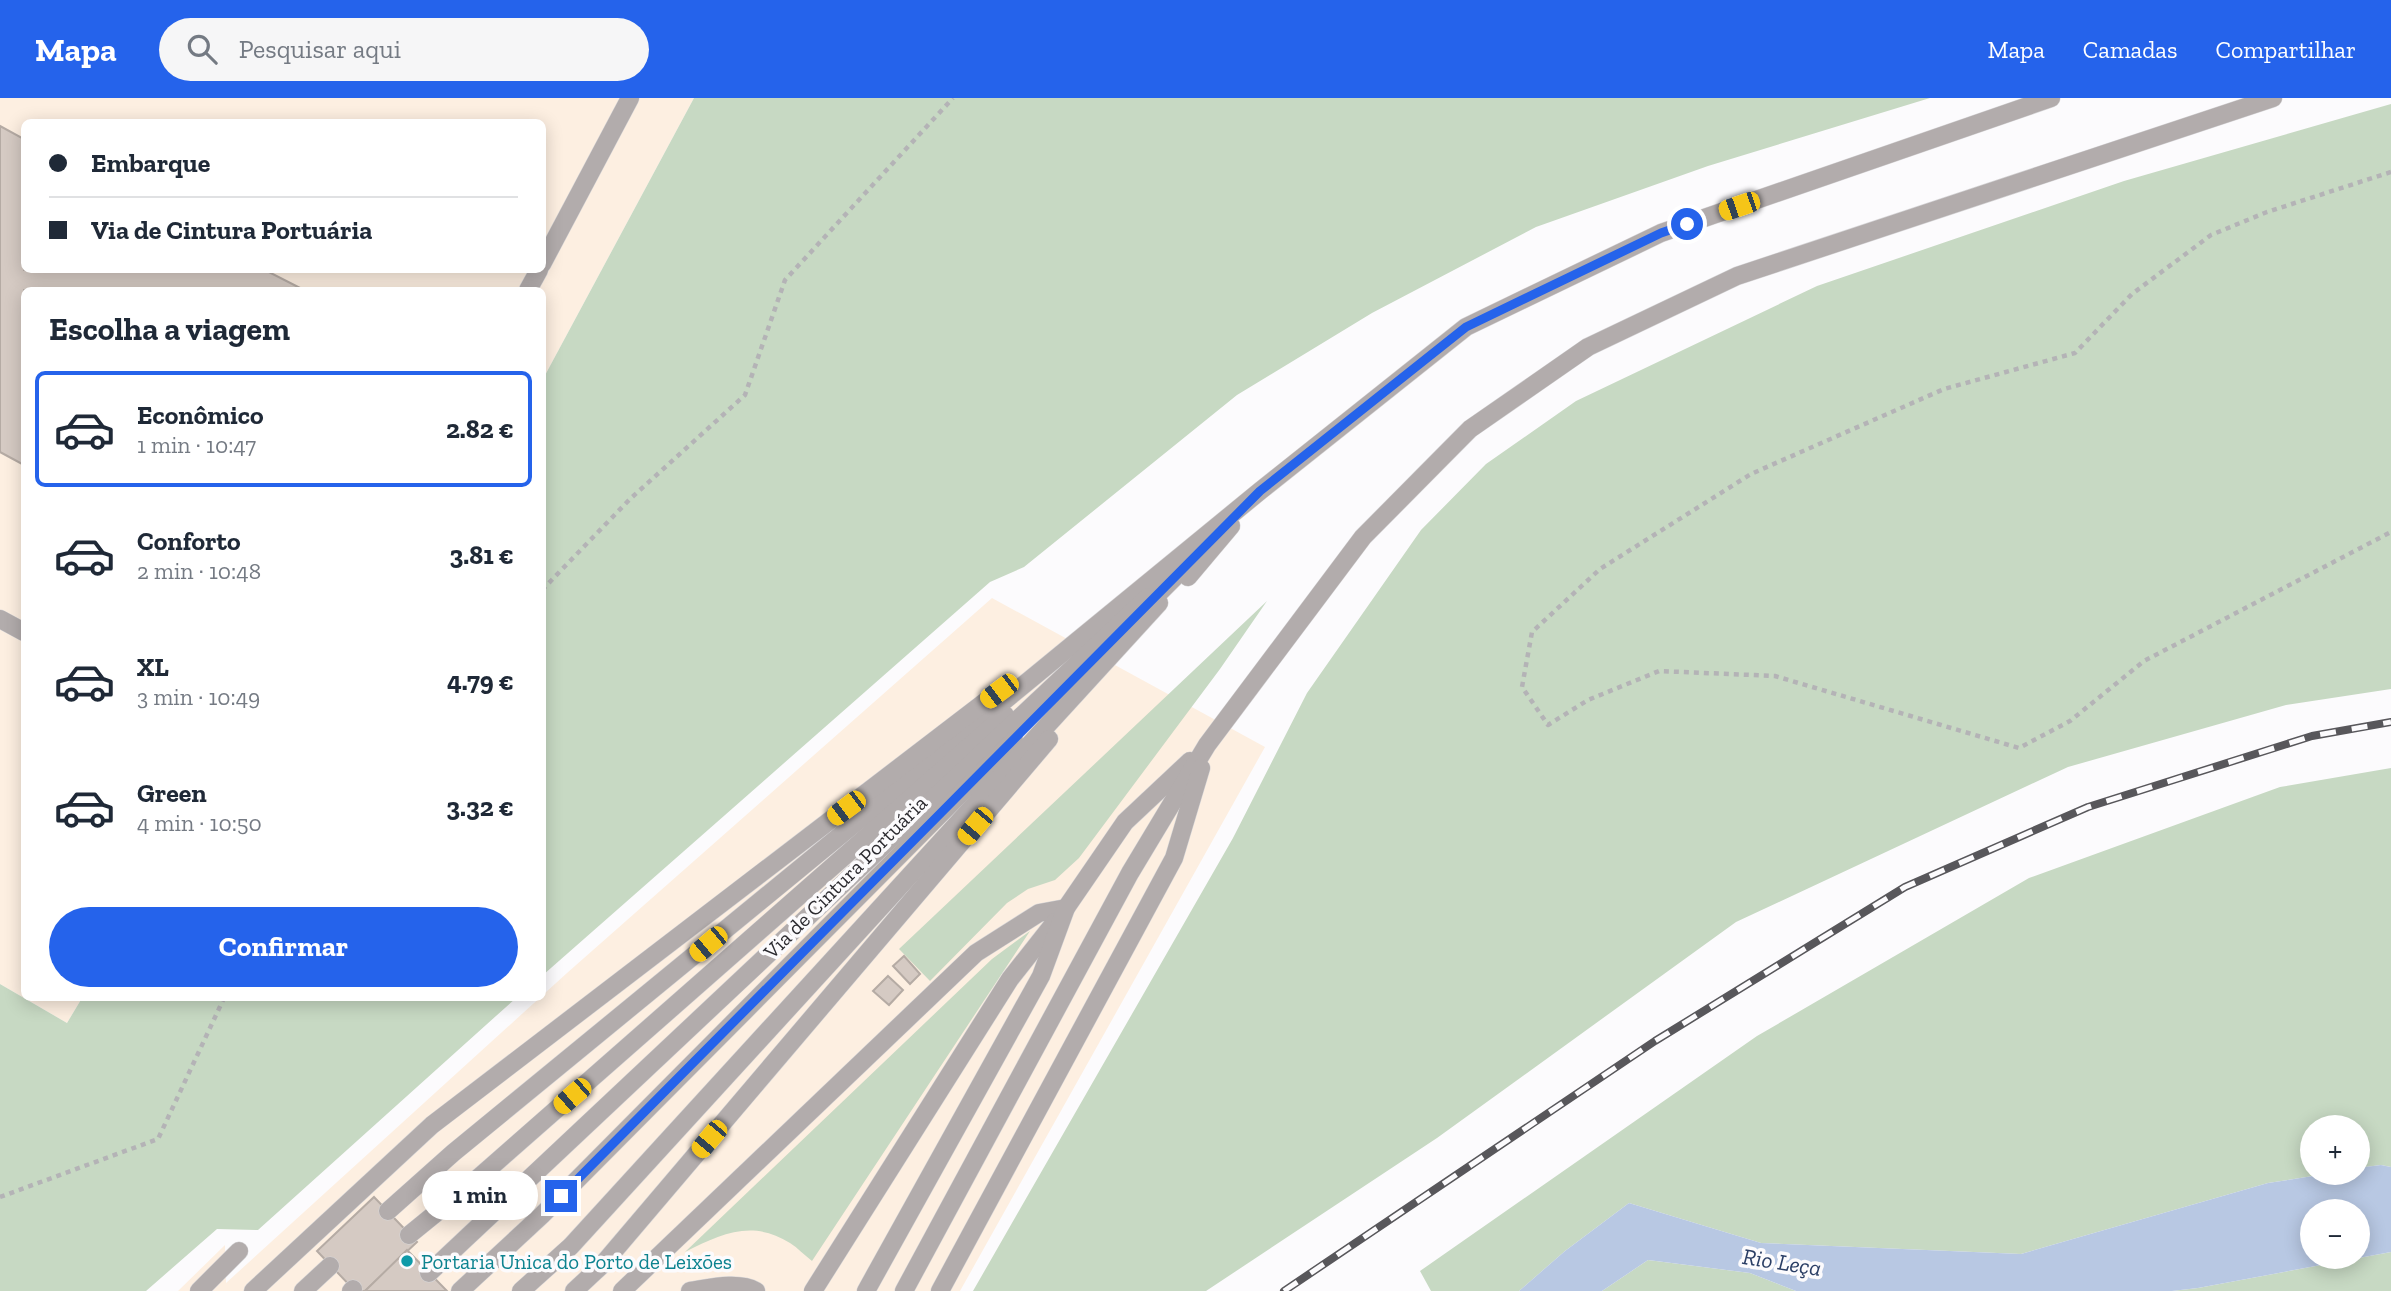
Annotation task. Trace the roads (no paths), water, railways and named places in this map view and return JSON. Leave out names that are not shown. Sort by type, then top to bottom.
[{"type":"lane","points":[[546,256],[630,98]]},
{"type":"lane","points":[[388,1211],[453,1153],[1260,491],[1466,327],[1661,233],[2051,98]]},
{"type":"lane","points":[[904,1291],[1130,873],[1207,745],[1363,537],[1470,429],[1588,348],[1737,276],[2273,98]]},
{"type":"lane","points":[[409,1235],[478,1178],[1260,491]]},
{"type":"lane","points":[[429,1273],[1260,491]]},
{"type":"lane","points":[[253,1291],[432,1125],[1260,491]]},
{"type":"lane","points":[[521,1291],[571,1246],[1260,491]]},
{"type":"lane","points":[[575,1291],[611,1254],[1260,491]]},
{"type":"lane","name":"Via de Cintura Portuária","points":[[460,1291],[541,1215],[1260,491]]},
{"type":"lane","points":[[0,619],[21,630]]},
{"type":"lane","points":[[813,1291],[1010,979],[1066,908],[1125,821],[1207,745]]},
{"type":"lane","points":[[940,1291],[1174,858],[1207,745]]},
{"type":"lane","points":[[622,1291],[976,953],[1039,913],[1066,908]]},
{"type":"lane","points":[[866,1291],[1041,976],[1066,908]]},
{"type":"lane","points":[[199,1291],[239,1251]]},
{"type":"lane","points":[[303,1291],[330,1266]]},
{"type":"lane","points":[[690,1291],[725,1286],[752,1288],[756,1291]]},
{"type":"water","name":"Rio Leça","points":[[2370,1166],[2391,1167],[2391,1252],[2370,1256],[2370,1199],[2300,1199],[2300,1269],[2198,1288],[2172,1291],[1796,1291],[1750,1273],[1648,1260],[1602,1291],[1519,1291],[1565,1251],[1629,1203],[1761,1243],[2021,1254],[2268,1183],[2300,1178],[2300,1185],[2370,1185]]},
{"type":"railway","points":[[1284,1291],[1655,1041],[1905,887],[2088,807],[2312,736],[2391,722]]},
{"type":"place","name":"Portaria Unica do Porto de Leixões","points":[[407,1261]]}]
